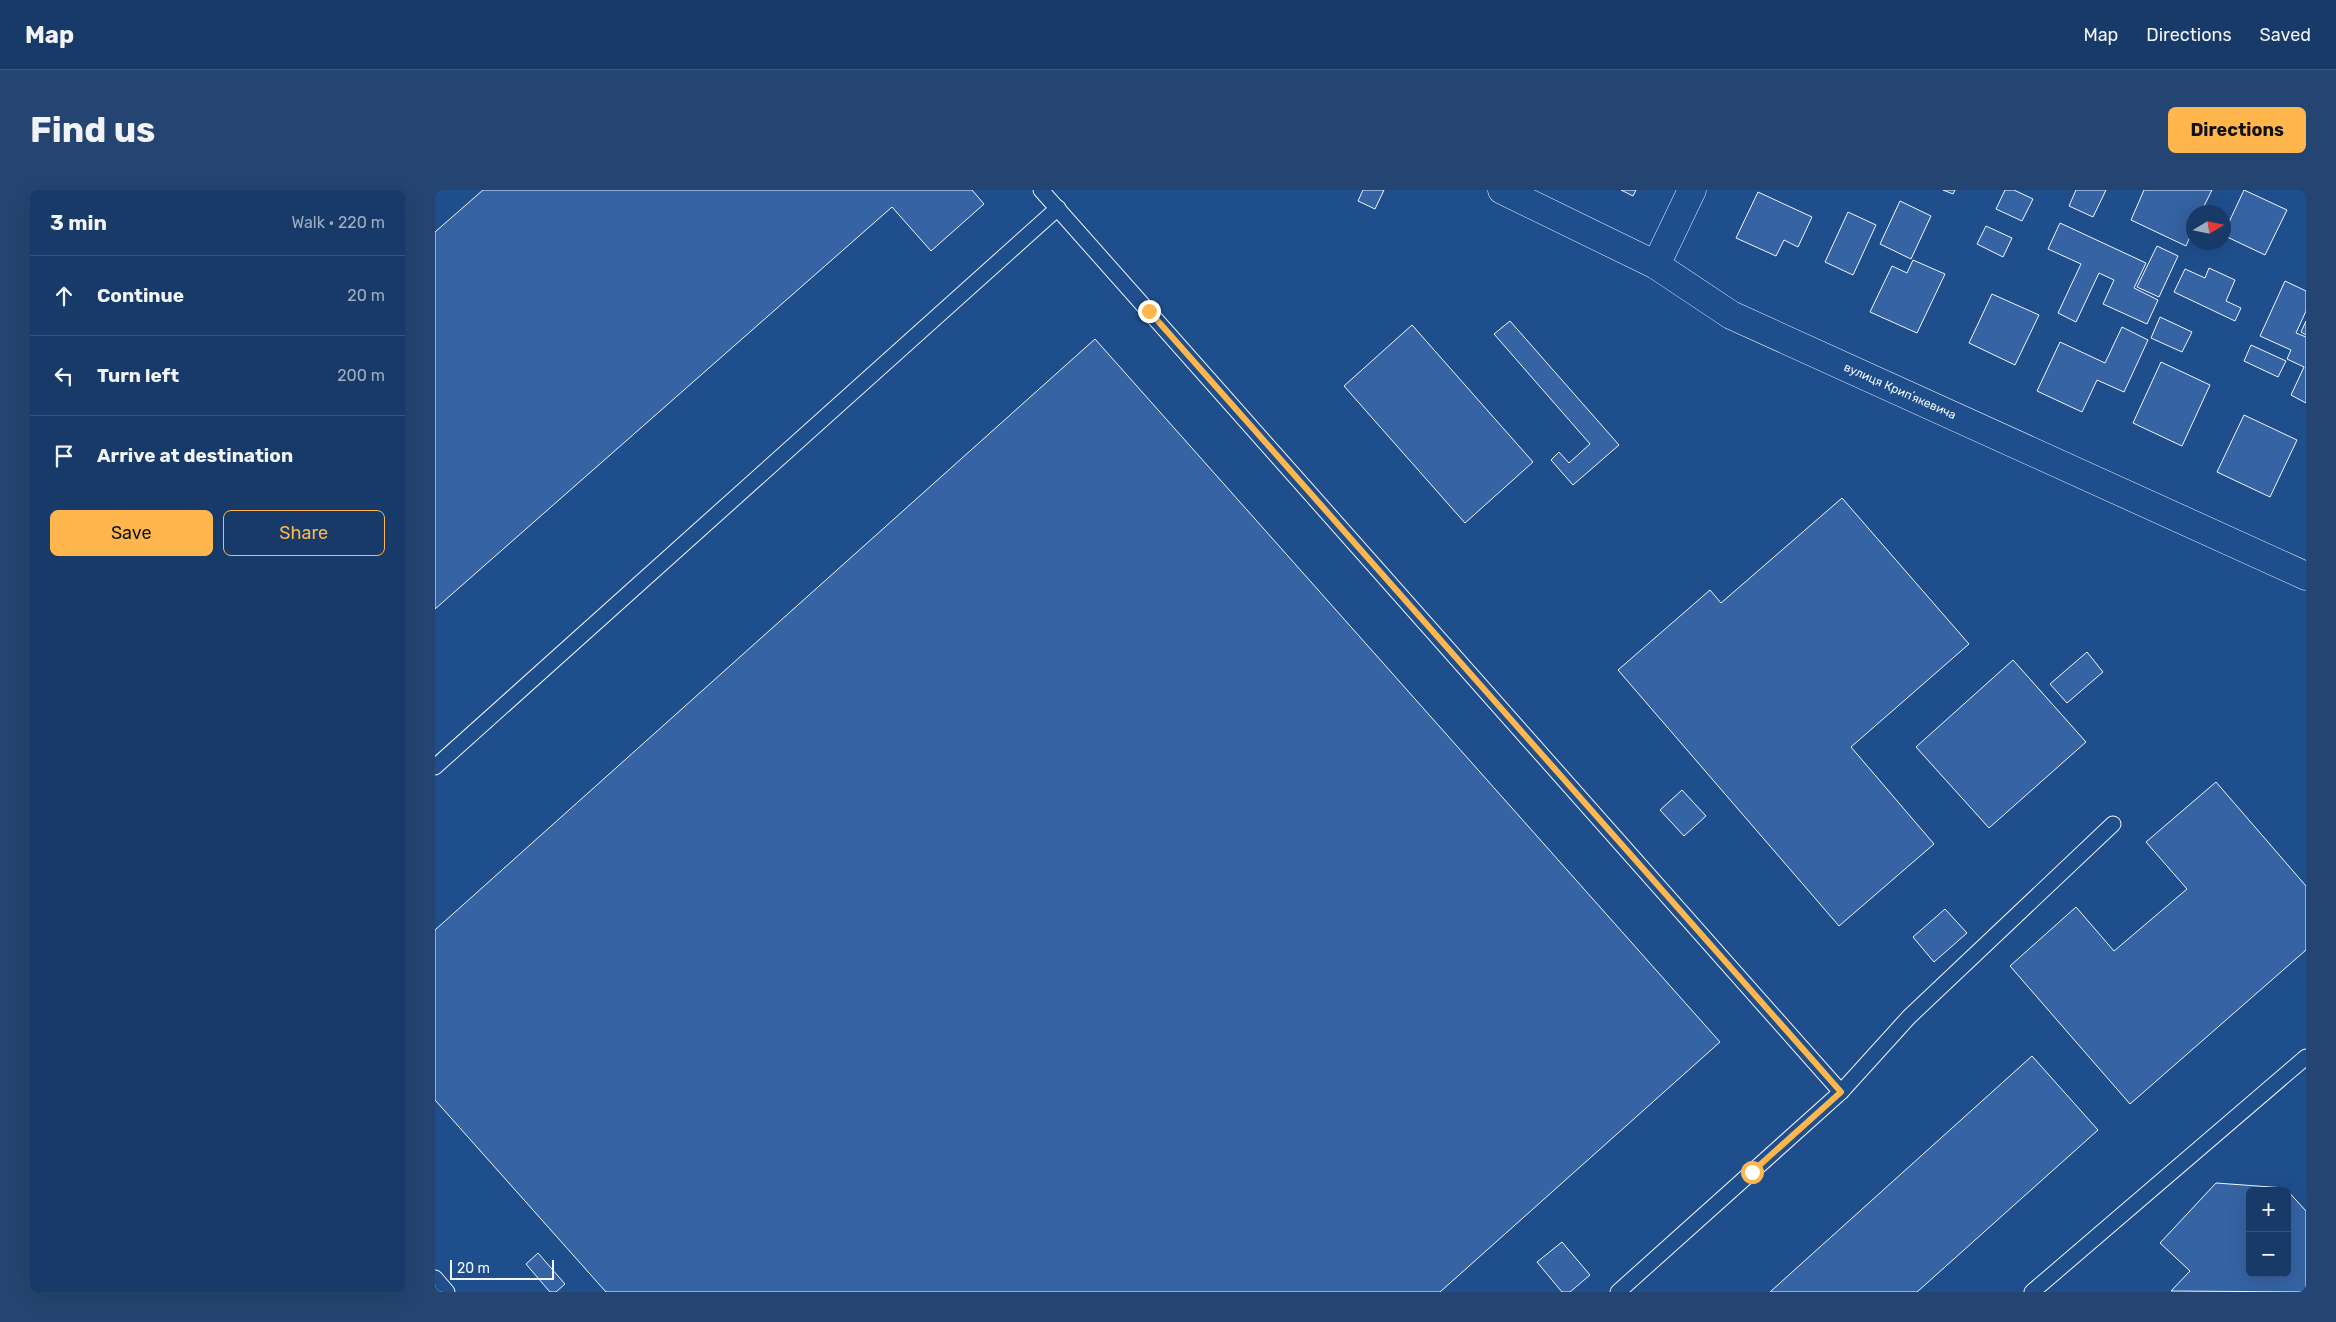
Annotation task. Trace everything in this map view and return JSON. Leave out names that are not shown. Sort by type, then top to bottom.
[{"type":"street","name":"вулиця Крипʼякевича","points":[[1502,190],[1656,264],[1731,315],[2306,576]]},
{"type":"street","points":[[1656,264],[1691,190]]},
{"type":"lane","points":[[1041,190],[1841,1092]]},
{"type":"lane","points":[[435,768],[1058,208]]},
{"type":"lane","points":[[1618,1292],[1841,1092],[1909,1017],[2113,824]]},
{"type":"lane","points":[[2032,1292],[2306,1057]]},
{"type":"lane","points":[[435,1278],[447,1292]]},
{"type":"building","points":[[483,190],[972,190],[984,204],[931,251],[892,207],[435,609],[435,232]]},
{"type":"building","points":[[1363,190],[1384,190],[1375,209],[1358,201]]},
{"type":"building","points":[[1621,190],[1636,190],[1633,196]]},
{"type":"building","points":[[1943,190],[1955,190],[1953,194]]},
{"type":"building","points":[[2005,190],[2014,190],[2033,199],[2022,221],[1996,209]]},
{"type":"building","points":[[2076,190],[2106,190],[2093,217],[2069,206]]},
{"type":"building","points":[[2144,190],[2212,190],[2204,205],[2186,205],[2186,246],[2131,220]]},
{"type":"building","points":[[2244,190],[2287,210],[2265,255],[2231,239],[2231,218]]},
{"type":"building","points":[[1758,192],[1812,217],[1798,247],[1784,240],[1776,256],[1736,238]]},
{"type":"building","points":[[1900,201],[1931,216],[1911,259],[1880,244]]},
{"type":"building","points":[[1848,212],[1876,225],[1853,275],[1825,262]]},
{"type":"building","points":[[2060,223],[2146,263],[2134,288],[2158,300],[2147,324],[2103,304],[2114,280],[2099,273],[2076,322],[2058,313],[2081,264],[2048,249]]},
{"type":"building","points":[[1986,226],[2012,238],[2003,257],[1977,244]]},
{"type":"building","points":[[2157,246],[2178,256],[2159,297],[2137,287]]},
{"type":"building","points":[[1913,260],[1945,274],[1917,333],[1870,312],[1892,266],[1907,273]]},
{"type":"building","points":[[2209,268],[2235,280],[2226,301],[2241,308],[2235,321],[2174,292],[2185,269],[2205,278]]},
{"type":"building","points":[[2285,281],[2306,291],[2306,311],[2296,333],[2306,337],[2306,403],[2291,395],[2304,367],[2287,359],[2291,350],[2260,336]]},
{"type":"building","points":[[1992,294],[2039,315],[2015,365],[1969,343]]},
{"type":"building","points":[[2160,317],[2192,332],[2182,352],[2151,338]]},
{"type":"building","points":[[1510,321],[1619,445],[1573,485],[1551,460],[1559,452],[1569,463],[1590,444],[1494,334]]},
{"type":"building","points":[[2306,321],[2306,335],[2301,332]]},
{"type":"building","points":[[1412,325],[1533,462],[1465,523],[1344,386]]},
{"type":"building","points":[[2122,327],[2148,340],[2124,392],[2097,380],[2082,412],[2037,391],[2060,342],[2105,363]]},
{"type":"building","points":[[1095,339],[1720,1042],[1440,1292],[606,1292],[435,1100],[435,930]]},
{"type":"building","points":[[2251,345],[2286,361],[2278,377],[2244,361]]},
{"type":"building","points":[[2161,362],[2210,385],[2182,446],[2133,423]]},
{"type":"building","points":[[2244,415],[2297,440],[2270,497],[2217,472]]},
{"type":"building","points":[[1842,498],[1969,644],[1851,747],[1934,844],[1839,926],[1618,670],[1710,590],[1721,603]]},
{"type":"building","points":[[2087,652],[2103,672],[2067,703],[2050,684]]},
{"type":"building","points":[[2013,660],[2086,742],[1989,828],[1916,747]]},
{"type":"building","points":[[2216,782],[2306,886],[2306,950],[2130,1104],[2010,966],[2076,907],[2114,951],[2187,889],[2146,842]]},
{"type":"building","points":[[1682,790],[1706,816],[1684,836],[1660,810]]},
{"type":"building","points":[[1945,909],[1967,933],[1934,962],[1913,937]]},
{"type":"building","points":[[2032,1056],[2098,1130],[1917,1292],[1770,1292]]},
{"type":"building","points":[[2216,1183],[2271,1187],[2246,1187],[2246,1277],[2291,1277],[2291,1195],[2306,1211],[2306,1292],[2171,1291],[2190,1271],[2160,1243]]},
{"type":"building","points":[[1562,1242],[1590,1275],[1570,1292],[1562,1292],[1537,1262]]},
{"type":"building","points":[[538,1253],[565,1284],[556,1292],[550,1292],[526,1264]]},
{"type":"route","points":[[1149,311],[1841,1092],[1752,1172]]}]
